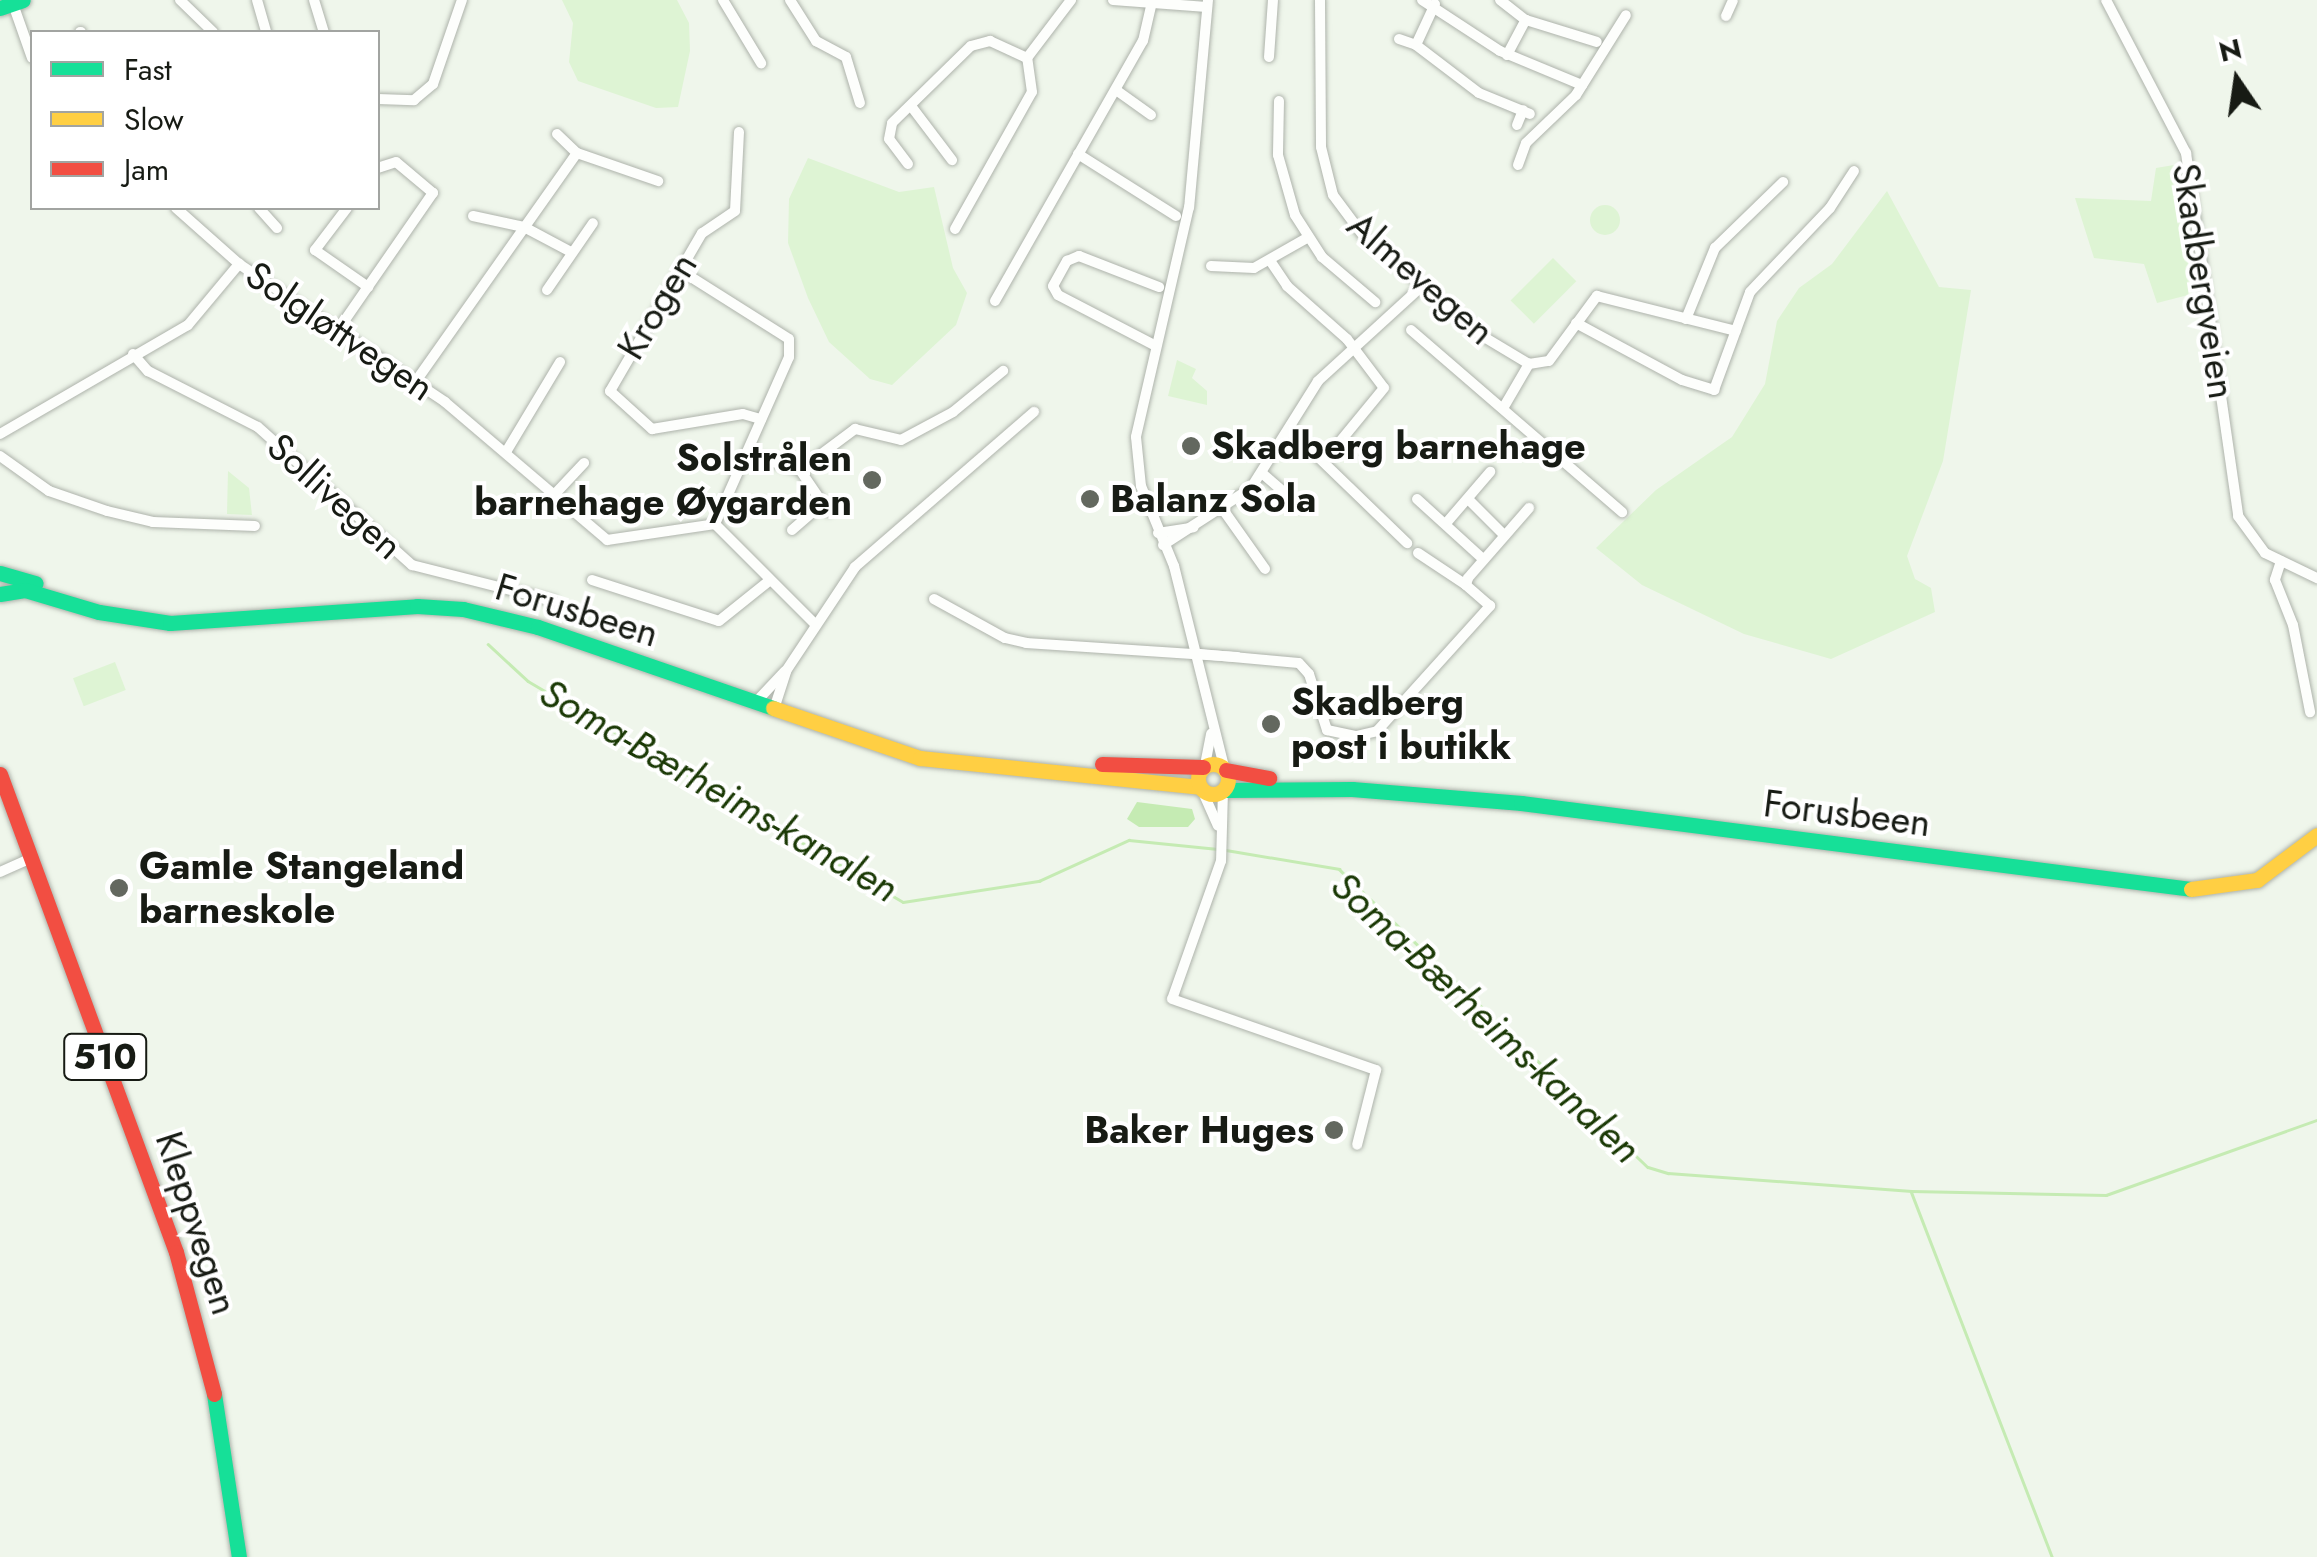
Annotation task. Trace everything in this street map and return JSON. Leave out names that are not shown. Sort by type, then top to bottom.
[{"type":"main road","name":"Forusbeen","points":[[0,573],[98,601],[221,621]]},
{"type":"main road","name":"Forusbeen","points":[[0,594],[25,590],[99,612],[170,622],[406,607],[463,609],[538,627],[945,763],[1201,789],[1352,789]]},
{"type":"main road","name":"Forusbeen","points":[[901,750],[1204,766],[1352,789],[1521,803],[2187,889],[2258,880],[2317,835]]},
{"type":"main road","points":[[1201,789],[1204,766]]},
{"type":"main road","points":[[1224,790],[1225,769]]},
{"type":"main road","name":"Kleppvegen","points":[[0,774],[190,1298],[219,1421],[237,1557]]},
{"type":"street","points":[[180,0],[211,30]]},
{"type":"street","points":[[257,0],[265,30]]},
{"type":"street","points":[[314,0],[323,30]]},
{"type":"street","points":[[380,100],[392,104],[426,92],[462,0]]},
{"type":"street","points":[[722,0],[761,63]]},
{"type":"street","points":[[791,0],[816,41],[846,57],[860,103]]},
{"type":"street","points":[[955,229],[1032,92],[1028,58],[1071,0]]},
{"type":"street","points":[[1113,0],[1208,3],[1194,176],[1143,396],[1137,463],[1200,654],[1225,769]]},
{"type":"street","points":[[1269,56],[1273,0]]},
{"type":"street","name":"Almevegen","points":[[1320,0],[1320,136],[1328,180],[1353,226],[1422,286],[1529,364]]},
{"type":"street","points":[[1422,0],[1434,4],[1508,55],[1582,85]]},
{"type":"street","points":[[1500,0],[1526,20],[1597,42]]},
{"type":"street","points":[[1726,16],[1733,0]]},
{"type":"street","name":"Skadbergveien","points":[[2106,0],[2186,153],[2238,516],[2254,543],[2280,562],[2317,578]]},
{"type":"street","points":[[995,301],[1143,41],[1152,3]]},
{"type":"street","points":[[12,4],[30,51]]},
{"type":"street","points":[[1416,45],[1434,4]]},
{"type":"street","points":[[1518,165],[1526,143],[1582,85],[1626,15]]},
{"type":"street","points":[[1508,55],[1526,20]]},
{"type":"street","points":[[1398,39],[1416,45],[1479,93],[1526,112],[1517,125]]},
{"type":"street","points":[[908,164],[887,134],[911,106],[983,40],[1028,58]]},
{"type":"street","points":[[1116,90],[1151,115]]},
{"type":"street","points":[[1279,101],[1279,162],[1307,238],[1376,302]]},
{"type":"street","points":[[911,106],[952,160]]},
{"type":"street","name":"Krogen","points":[[739,132],[738,204],[702,233],[610,392],[652,429],[737,414],[761,419]]},
{"type":"street","points":[[557,134],[578,153],[658,181]]},
{"type":"street","points":[[416,380],[578,153]]},
{"type":"street","points":[[1078,154],[1176,216]]},
{"type":"street","points":[[338,330],[434,193],[396,162],[380,167]]},
{"type":"street","points":[[1576,323],[1710,392],[1723,380],[1756,282],[1830,208],[1854,171]]},
{"type":"street","points":[[1686,319],[1715,248],[1784,182]]},
{"type":"street","name":"Solgløttvegen","points":[[178,210],[239,264],[416,380],[614,543],[715,524]]},
{"type":"street","points":[[261,210],[277,228]]},
{"type":"street","points":[[345,210],[315,250],[368,287]]},
{"type":"street","points":[[474,216],[524,226],[571,252]]},
{"type":"street","points":[[547,290],[594,224]]},
{"type":"street","points":[[1212,266],[1244,269],[1271,262],[1307,238]]},
{"type":"street","points":[[1156,346],[1058,295],[1053,286],[1067,261],[1078,256],[1159,287]]},
{"type":"street","points":[[1271,262],[1287,286],[1353,346],[1384,388],[1324,461]]},
{"type":"street","points":[[0,434],[195,320],[239,264]]},
{"type":"street","points":[[682,272],[789,339],[790,357],[715,524],[768,582],[815,624]]},
{"type":"street","points":[[1163,546],[1224,511],[1263,474],[1318,380],[1422,286]]},
{"type":"street","points":[[1505,405],[1529,364],[1550,362],[1576,323],[1606,294],[1736,332]]},
{"type":"street","points":[[1411,330],[1480,392],[1505,405],[1622,512]]},
{"type":"street","name":"Sollivegen","points":[[133,354],[148,371],[258,427],[412,565],[554,601]]},
{"type":"street","points":[[506,452],[560,362]]},
{"type":"street","points":[[800,470],[855,429],[902,440],[953,412],[1003,370]]},
{"type":"street","points":[[756,702],[786,671],[870,549],[1034,412]]},
{"type":"street","points":[[1290,430],[1407,543]]},
{"type":"street","points":[[747,454],[800,470],[825,508],[792,530]]},
{"type":"street","points":[[0,456],[49,492],[107,512],[154,522],[256,526]]},
{"type":"street","points":[[554,495],[584,463]]},
{"type":"street","points":[[1448,522],[1490,472]]},
{"type":"street","points":[[1263,474],[1301,507]]},
{"type":"street","points":[[1416,498],[1448,522],[1483,559]]},
{"type":"street","points":[[1469,500],[1502,533]]},
{"type":"street","points":[[1466,585],[1502,533],[1529,508]]},
{"type":"street","points":[[1224,511],[1265,569]]},
{"type":"street","points":[[1158,532],[1200,526]]},
{"type":"street","points":[[934,599],[1004,638],[1026,643],[1300,663],[1327,730],[1370,733],[1394,718],[1490,606],[1418,552]]},
{"type":"street","points":[[2280,562],[2275,580],[2292,625],[2310,712]]},
{"type":"street","points":[[592,580],[719,621],[768,582]]},
{"type":"street","points":[[774,709],[786,671]]},
{"type":"street","points":[[1204,766],[1210,713]]},
{"type":"street","points":[[1201,789],[1219,828]]},
{"type":"street","points":[[1224,790],[1219,828],[1221,861],[1172,999],[1376,1070],[1356,1145]]},
{"type":"street","points":[[0,872],[32,858]]},
{"type":"shaded area","points":[[562,0],[677,0],[689,23],[690,51],[678,107],[656,108],[578,81],[569,62],[573,23]]},
{"type":"shaded area","points":[[808,158],[899,192],[934,187],[953,268],[967,293],[956,325],[892,385],[870,379],[829,342],[808,298],[788,243],[789,199]]},
{"type":"shaded area","points":[[2180,164],[2192,294],[2157,303],[2144,264],[2094,258],[2075,198],[2151,201],[2156,168]]},
{"type":"shaded area","points":[[1887,191],[1939,287],[1971,290],[1943,461],[1907,556],[1915,579],[1931,588],[1935,612],[1831,659],[1744,634],[1642,585],[1596,548],[1656,490],[1732,437],[1765,384],[1777,321],[1799,288],[1832,264]]},
{"type":"shaded area","points":[[1605,205],[1616,209],[1620,220],[1616,231],[1605,235],[1594,231],[1590,220],[1594,209]]},
{"type":"shaded area","points":[[1553,258],[1576,281],[1534,324],[1511,300]]},
{"type":"shaded area","points":[[1177,360],[1196,369],[1192,378],[1207,391],[1207,405],[1168,396]]},
{"type":"shaded area","points":[[228,471],[249,488],[252,515],[227,514]]},
{"type":"shaded area","points":[[115,662],[126,690],[84,706],[73,678]]},
{"type":"shaded area","points":[[1137,802],[1192,809],[1195,819],[1188,827],[1139,827],[1127,819]]},
{"type":"waterway","name":"Soma-Bærheims-kanalen","points":[[488,644],[528,681],[903,902],[1039,881],[1129,840],[1218,849]]},
{"type":"waterway","name":"Soma-Bærheims-kanalen","points":[[1226,850],[1339,869],[1648,1167],[1668,1173],[1911,1191],[2106,1195],[2317,1120]]},
{"type":"waterway","points":[[1911,1191],[2052,1557]]},
{"type":"traffic: fast","points":[[0,8],[23,0]]},
{"type":"traffic: fast","points":[[0,573],[36,583]]},
{"type":"traffic: fast","points":[[0,594],[25,590],[99,612],[170,623],[417,606],[463,609],[538,627],[773,708]]},
{"type":"traffic: fast","points":[[1225,790],[1352,789],[1521,803],[2191,889]]},
{"type":"traffic: fast","points":[[214,1394],[239,1557]]},
{"type":"traffic: slow","points":[[773,708],[920,758],[1200,787]]},
{"type":"traffic: slow","points":[[1213,764],[1224,768],[1228,779],[1224,790],[1213,794],[1202,790],[1198,779],[1202,768],[1213,764]]},
{"type":"traffic: slow","points":[[2191,889],[2257,880],[2317,835]]},
{"type":"traffic: jam","points":[[1102,764],[1203,767]]},
{"type":"traffic: jam","points":[[1226,770],[1269,778]]},
{"type":"traffic: jam","points":[[0,774],[176,1252],[214,1394]]},
{"type":"place","name":"Skadberg barnehage","points":[[1191,446]]},
{"type":"place","name":"Solstrålen barnehage Øygarden","points":[[872,480]]},
{"type":"place","name":"Balanz Sola","points":[[1090,499]]},
{"type":"place","name":"Skadberg post i butikk","points":[[1271,724]]},
{"type":"place","name":"Gamle Stangeland barneskole","points":[[119,888]]},
{"type":"place","name":"Baker Huges","points":[[1334,1130]]}]
